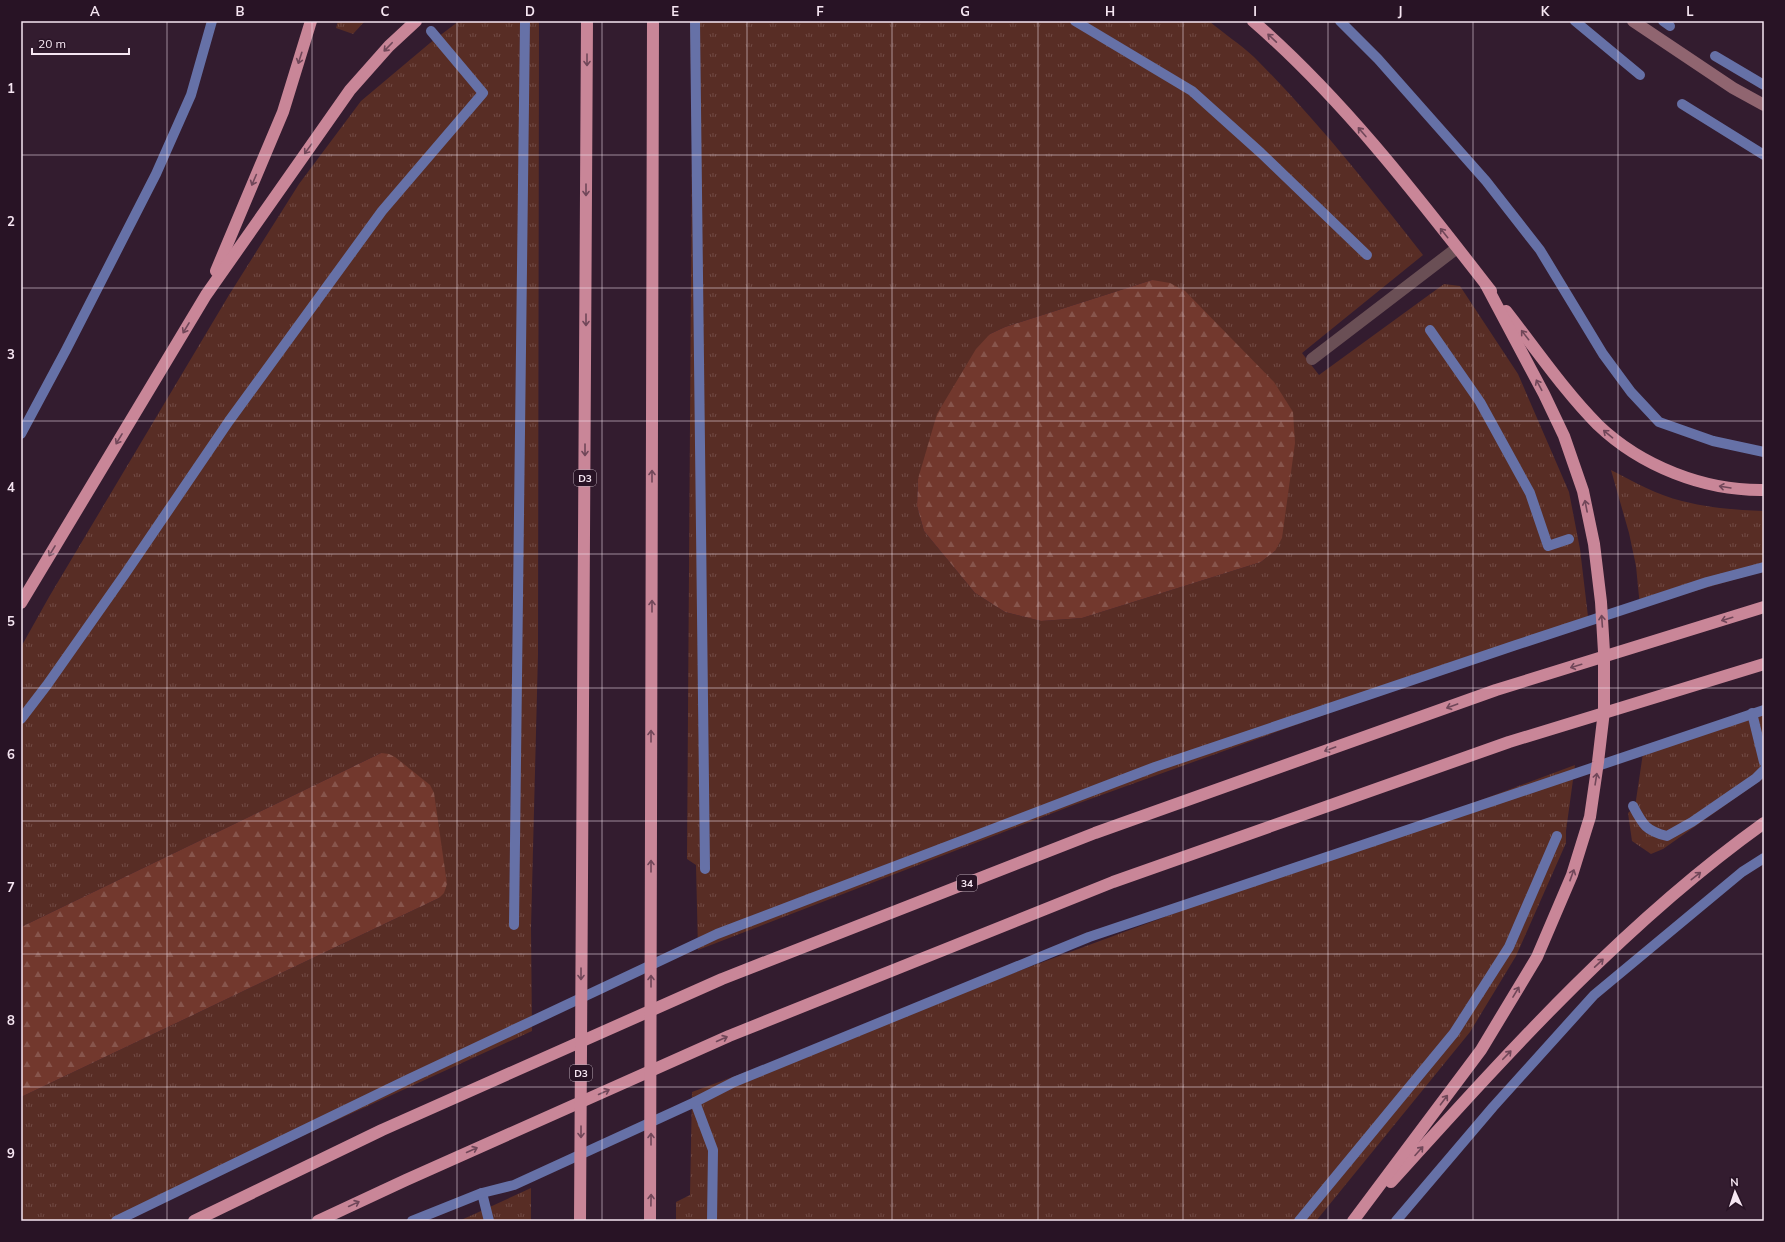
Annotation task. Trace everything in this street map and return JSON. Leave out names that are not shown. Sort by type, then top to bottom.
[{"type":"highway","points":[[206,294],[283,112],[311,21]]},
{"type":"highway","points":[[21,603],[206,294],[350,90],[389,46],[416,21]]},
{"type":"highway","name":"D3","points":[[580,1216],[587,21]]},
{"type":"highway","points":[[650,1221],[653,21]]},
{"type":"highway","points":[[1253,21],[1333,98],[1376,148],[1457,248],[1580,406],[1598,425],[1618,442],[1639,456],[1666,470],[1694,480],[1722,487],[1764,490]]},
{"type":"highway","points":[[1354,1221],[1481,1050],[1537,957],[1572,875],[1590,817],[1598,762],[1604,711],[1604,652],[1601,602],[1594,544],[1583,491],[1564,436],[1544,394],[1486,285]]},
{"type":"highway","name":"34","points":[[194,1221],[382,1130],[722,979],[1095,833],[1496,690],[1764,607]]},
{"type":"highway","points":[[318,1221],[413,1176],[729,1036],[1113,882],[1509,742],[1764,664]]},
{"type":"highway","points":[[1354,1221],[1495,1068],[1578,982],[1632,931],[1689,882],[1764,823]]},
{"type":"street","points":[[1634,21],[1732,88],[1764,105]]},
{"type":"lane","points":[[1312,359],[1457,248]]},
{"type":"green space","points":[[338,21],[365,21],[353,34],[336,28]]},
{"type":"green space","points":[[459,21],[539,21],[538,654],[531,928],[532,1031],[153,1204],[120,1221],[21,1221],[21,1097],[439,898],[447,884],[445,877],[381,753],[21,927],[21,647],[49,597],[229,295],[299,184],[361,101],[430,43]]},
{"type":"green space","points":[[690,21],[1209,21],[1254,57],[1299,104],[1423,255],[1302,353],[1319,375],[1444,284],[1460,286],[1518,374],[1569,492],[1580,549],[1589,625],[1371,698],[1071,806],[698,950],[696,865],[687,859],[692,138]],"holes":[[[1152,280],[1275,551],[1261,562],[1082,618],[1041,621],[1005,612],[975,593],[924,531],[917,506],[918,479],[990,334],[1005,327]]]},
{"type":"green space","points":[[1152,280],[1170,283],[1185,291],[1274,382],[1293,412],[1295,443],[1282,538],[1275,551],[1261,562],[1082,618],[1041,621],[1005,612],[975,593],[924,531],[917,506],[918,479],[937,414],[976,349],[990,334],[1005,327]]},
{"type":"green space","points":[[1611,470],[1655,492],[1682,501],[1723,508],[1764,511],[1764,571],[1640,607],[1636,566],[1629,533]]},
{"type":"green space","points":[[1764,714],[1764,778],[1663,849],[1651,854],[1632,841],[1628,813],[1635,807],[1643,753]]},
{"type":"green space","points":[[381,753],[389,754],[395,757],[430,785],[434,793],[447,884],[444,893],[439,898],[21,1097],[21,927]]},
{"type":"green space","points":[[1575,765],[1566,831],[1566,843],[1516,956],[1470,1032],[1316,1221],[676,1221],[676,1202],[690,1195],[692,1092]]},
{"type":"green space","points":[[531,1188],[531,1221],[459,1221]]},
{"type":"waterway","points":[[21,434],[66,350],[156,174],[191,95],[212,21]]},
{"type":"waterway","points":[[514,925],[525,21]]},
{"type":"waterway","points":[[695,21],[705,869]]},
{"type":"waterway","points":[[1075,21],[1192,91],[1261,153],[1367,255]]},
{"type":"waterway","points":[[1340,21],[1378,59],[1486,181],[1540,250],[1603,354],[1631,392],[1659,422],[1713,441],[1764,452]]},
{"type":"waterway","points":[[1575,21],[1640,75]]},
{"type":"waterway","points":[[1663,21],[1670,26]]},
{"type":"waterway","points":[[21,719],[47,685],[125,574],[229,421],[382,211],[483,93],[431,31]]},
{"type":"waterway","points":[[1715,56],[1764,85]]},
{"type":"waterway","points":[[1682,104],[1764,155]]},
{"type":"waterway","points":[[1430,330],[1480,402],[1530,493],[1548,546],[1569,539]]},
{"type":"waterway","points":[[116,1221],[409,1079],[717,934],[1155,767],[1707,582],[1764,567]]},
{"type":"waterway","points":[[412,1221],[482,1193],[514,1185],[695,1102],[734,1082],[1089,937],[1764,710]]},
{"type":"waterway","points":[[1752,713],[1764,762]]},
{"type":"waterway","points":[[1633,806],[1646,826],[1654,832],[1667,836],[1692,822],[1756,778],[1764,770]]},
{"type":"waterway","points":[[1299,1221],[1454,1033],[1509,947],[1557,836]]},
{"type":"waterway","points":[[1396,1221],[1493,1107],[1594,995],[1742,872],[1764,858]]},
{"type":"waterway","points":[[695,1102],[713,1150],[712,1221]]},
{"type":"waterway","points":[[482,1193],[489,1221]]}]
